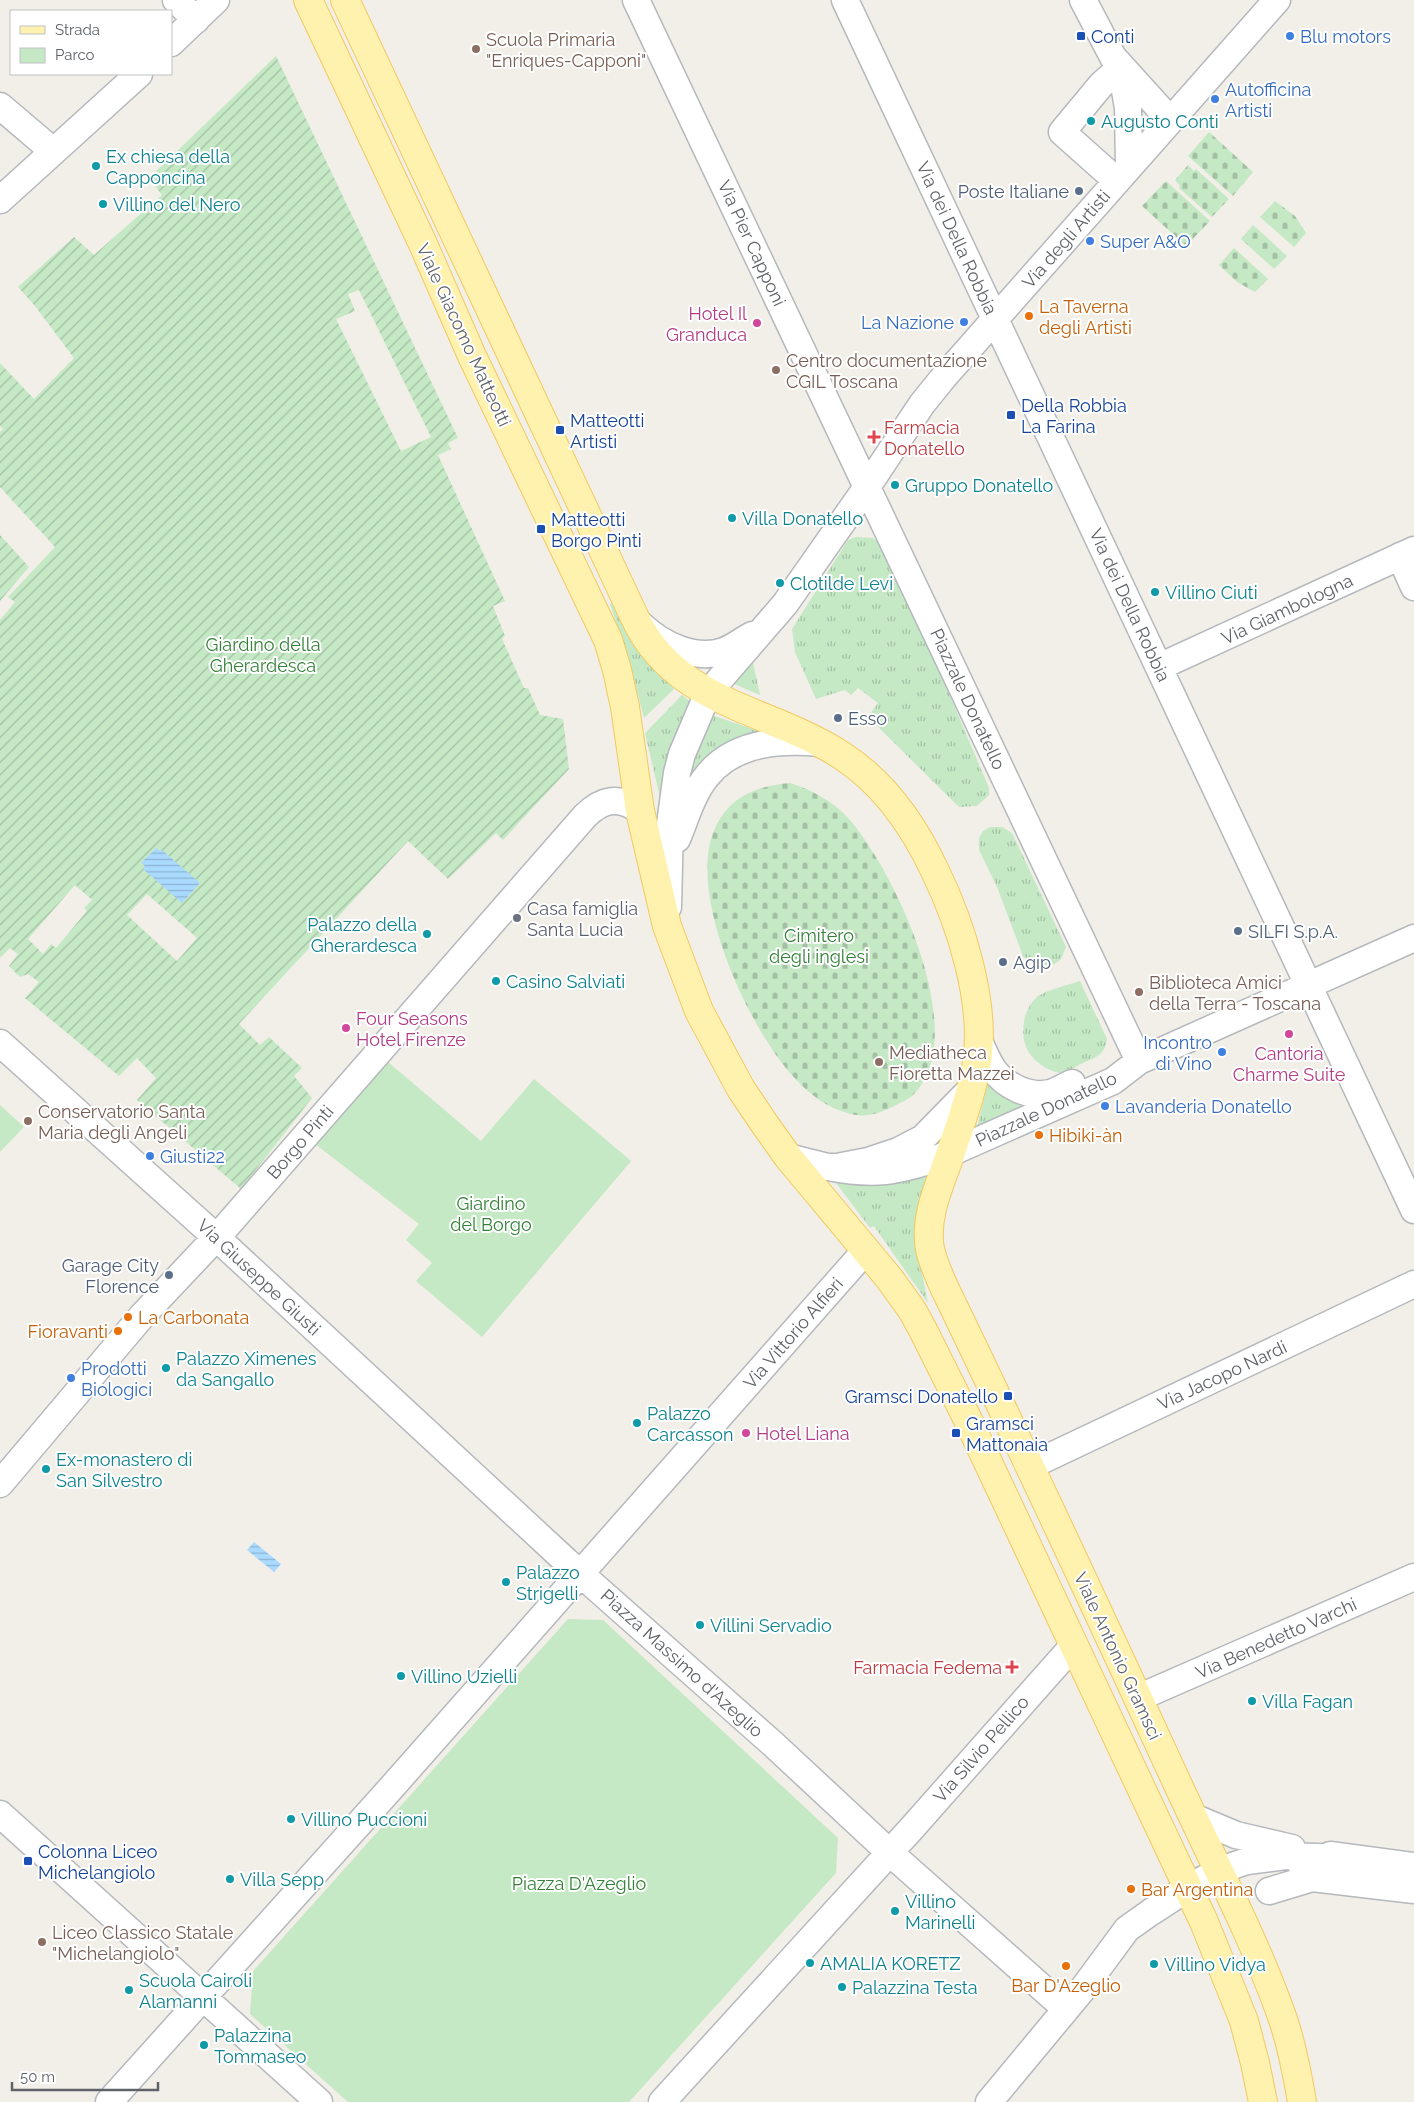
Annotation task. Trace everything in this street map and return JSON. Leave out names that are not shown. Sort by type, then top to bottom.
[{"type":"main road","name":"Viale Giacomo Matteotti","points":[[308,0],[472,356],[552,525],[583,585],[608,640],[617,670]]},
{"type":"main road","name":"Viale Giacomo Matteotti","points":[[345,0],[635,618],[654,647]]},
{"type":"main road","name":"Piazzale Donatello","points":[[654,647],[683,677],[708,693],[729,704],[794,729],[843,756],[879,788],[900,811],[928,856],[956,919],[967,958],[977,1014],[979,1041],[971,1089],[931,1214]]},
{"type":"main road","name":"Piazzale Donatello","points":[[617,670],[640,811],[667,926],[699,1011],[741,1089],[788,1157],[866,1250]]},
{"type":"main road","name":"Viale Antonio Gramsci","points":[[931,1214],[929,1238],[936,1269],[1193,1817],[1220,1870],[1281,2012],[1302,2102]]},
{"type":"main road","name":"Viale Antonio Gramsci","points":[[866,1250],[899,1290],[923,1330],[970,1424],[1204,1922],[1244,2022],[1263,2102]]},
{"type":"street","points":[[176,0],[196,20]]},
{"type":"street","points":[[172,42],[216,0]]},
{"type":"street","name":"Via Pier Capponi","points":[[636,0],[867,487]]},
{"type":"street","name":"Via dei Della Robbia","points":[[844,0],[996,319],[1414,1210]]},
{"type":"street","points":[[1084,0],[1112,56],[1170,120]]},
{"type":"street","name":"Via degli Artisti","points":[[867,487],[922,404],[943,378],[1277,0]]},
{"type":"street","points":[[1121,67],[1128,108],[1123,174]]},
{"type":"street","points":[[1121,67],[1101,85],[1062,132],[1123,174]]},
{"type":"street","points":[[0,200],[138,75]]},
{"type":"street","points":[[0,106],[53,152]]},
{"type":"street","name":"Piazzale Donatello","points":[[667,926],[670,824],[677,773],[682,754],[708,693],[771,622],[867,487],[1139,1061]]},
{"type":"street","points":[[1407,553],[1414,588]]},
{"type":"street","name":"Via Giambologna","points":[[1159,667],[1407,553]]},
{"type":"street","name":"Piazzale Donatello","points":[[635,618],[651,634],[664,643],[682,650],[705,654],[731,648],[771,622]]},
{"type":"street","name":"Piazzale Donatello","points":[[668,862],[700,786],[716,766],[742,750],[755,746],[786,741],[821,743]]},
{"type":"street","name":"Borgo Pinti","points":[[0,1484],[142,1316],[216,1238],[585,816],[603,802],[619,801],[631,805],[640,811]]},
{"type":"street","points":[[1139,1061],[1414,938]]},
{"type":"street","name":"Piazzale Donatello","points":[[979,1041],[994,1070],[1010,1085],[1030,1094],[1050,1093],[1107,1068],[1139,1061]]},
{"type":"street","name":"Via Giuseppe Giusti","points":[[0,1043],[216,1238],[581,1574]]},
{"type":"street","name":"Piazzale Donatello","points":[[788,1157],[854,1172],[884,1172],[916,1166],[950,1154],[1113,1081],[1139,1061]]},
{"type":"street","name":"Piazzale Donatello","points":[[828,1167],[868,1161],[908,1147],[933,1130],[971,1089]]},
{"type":"street","name":"Via Vittorio Alfieri","points":[[581,1574],[866,1250]]},
{"type":"street","name":"Via Jacopo Nardi","points":[[1030,1466],[1414,1284]]},
{"type":"street","points":[[109,2102],[581,1574]]},
{"type":"street","name":"Piazza Massimo d'Azeglio","points":[[581,1574],[773,1744],[889,1852],[1066,2009]]},
{"type":"street","name":"Via Benedetto Varchi","points":[[1138,1698],[1414,1577]]},
{"type":"street","name":"Via Silvio Pellico","points":[[889,1852],[1073,1646]]},
{"type":"street","points":[[0,1814],[319,2102]]},
{"type":"street","points":[[1193,1817],[1211,1826],[1268,1843],[1347,1858],[1414,1866]]},
{"type":"street","points":[[662,2102],[889,1852]]},
{"type":"street","points":[[989,2102],[1082,1990],[1127,1929],[1151,1912],[1220,1870],[1247,1861],[1295,1856],[1347,1858]]},
{"type":"street","points":[[1295,1856],[1312,1878]]},
{"type":"street","points":[[1269,1891],[1312,1878],[1414,1890]]},
{"type":"green space","name":"Giardino della Gherardesca","points":[[276,56],[458,438],[448,443],[451,449],[438,455],[505,601],[493,606],[505,636],[502,639],[524,688],[528,688],[540,715],[563,719],[569,769],[503,840],[496,833],[448,879],[408,841],[239,1024],[260,1045],[269,1037],[302,1068],[294,1076],[312,1098],[241,1189],[137,1100],[156,1078],[137,1058],[119,1076],[25,998],[39,982],[28,974],[20,977],[9,966],[18,954],[10,948],[0,958],[0,620],[15,602],[8,597],[55,547],[0,487],[0,432],[3,429],[0,426],[0,363],[34,399],[74,358],[35,306],[18,287],[74,237],[94,255],[162,195],[149,178]],"holes":[[[359,290],[431,437],[401,451],[336,319],[355,311],[348,294]],[[75,885],[92,900],[84,908],[87,911],[56,948],[51,944],[43,954],[28,939]],[[147,894],[197,938],[177,961],[127,915]]]},
{"type":"green space","points":[[1209,132],[1253,172],[1233,196],[1188,156]]},
{"type":"green space","points":[[1188,165],[1194,171],[1196,169],[1229,199],[1212,217],[1179,188],[1180,186],[1175,180]]},
{"type":"green space","points":[[1166,181],[1210,221],[1186,246],[1142,206]]},
{"type":"green space","points":[[1275,201],[1295,216],[1306,233],[1294,247],[1260,217]]},
{"type":"green space","points":[[1253,225],[1287,256],[1274,269],[1241,239]]},
{"type":"green space","points":[[1234,248],[1268,279],[1255,292],[1237,282],[1219,265]]},
{"type":"green space","points":[[0,535],[29,567],[0,601]]},
{"type":"green space","points":[[856,537],[873,538],[888,549],[989,788],[989,795],[977,806],[959,807],[868,717],[878,703],[858,688],[851,695],[845,690],[816,699],[795,652],[792,629],[848,540]]},
{"type":"green space","points":[[612,603],[642,655],[674,689],[644,718],[630,663],[610,604]]},
{"type":"green space","points":[[752,658],[760,695],[732,683]]},
{"type":"green space","points":[[682,695],[694,705],[666,823],[645,733]]},
{"type":"green space","points":[[709,714],[770,735],[682,786]]},
{"type":"green space","name":"Cimitero degli inglesi","points":[[790,783],[822,797],[849,819],[887,876],[921,954],[931,995],[935,1034],[929,1068],[913,1095],[893,1107],[877,1113],[856,1115],[837,1110],[804,1088],[791,1074],[774,1052],[756,1023],[739,990],[714,918],[708,883],[709,851],[717,824],[731,805],[748,793],[768,786]]},
{"type":"green space","points":[[990,827],[1002,827],[1012,833],[1066,947],[1061,959],[1057,962],[1047,965],[1036,964],[1023,956],[997,887],[979,850],[979,838],[983,831]]},
{"type":"green space","points":[[1080,981],[1107,1039],[1106,1044],[1103,1051],[1097,1056],[1061,1073],[1046,1068],[1033,1058],[1029,1052],[1023,1033],[1025,1017],[1033,1001],[1041,994]]},
{"type":"green space","name":"Giardino del Borgo","points":[[388,1062],[481,1141],[534,1079],[631,1161],[482,1337],[416,1281],[432,1263],[406,1240],[419,1224],[315,1144]]},
{"type":"green space","points":[[988,1082],[1038,1105],[977,1128]]},
{"type":"green space","points":[[0,1105],[24,1127],[0,1152]]},
{"type":"green space","points":[[932,1167],[919,1259],[928,1303],[874,1226],[870,1228],[830,1175]]},
{"type":"green space","name":"Piazza D'Azeglio","points":[[568,1619],[603,1620],[838,1838],[836,1873],[629,2102],[348,2102],[250,2014],[253,1971]]},
{"type":"water","points":[[156,848],[160,851],[162,850],[200,883],[182,903],[143,869],[145,866],[141,863]]},
{"type":"water","points":[[254,1542],[281,1564],[274,1572],[247,1550]]},
{"type":"place","name":"Conti","points":[[1081,36]]},
{"type":"place","name":"Blu motors","points":[[1290,36]]},
{"type":"place","name":"Scuola Primaria \"Enriques-Capponi\"","points":[[476,49]]},
{"type":"place","name":"Autofficina Artisti","points":[[1215,99]]},
{"type":"place","name":"Augusto Conti","points":[[1091,121]]},
{"type":"place","name":"Ex chiesa della Capponcina","points":[[96,166]]},
{"type":"place","name":"Poste Italiane","points":[[1079,191]]},
{"type":"place","name":"Villino del Nero","points":[[103,204]]},
{"type":"place","name":"Super A&O","points":[[1090,241]]},
{"type":"place","name":"La Taverna degli Artisti","points":[[1029,316]]},
{"type":"place","name":"La Nazione","points":[[964,322]]},
{"type":"place","name":"Hotel Il Granduca","points":[[757,323]]},
{"type":"place","name":"Centro documentazione CGIL Toscana","points":[[776,370]]},
{"type":"place","name":"Della Robbia La Farina","points":[[1011,415]]},
{"type":"place","name":"Matteotti Artisti","points":[[560,430]]},
{"type":"place","name":"Farmacia Donatello","points":[[874,437]]},
{"type":"place","name":"Gruppo Donatello","points":[[895,485]]},
{"type":"place","name":"Villa Donatello","points":[[732,518]]},
{"type":"place","name":"Matteotti Borgo Pinti","points":[[541,529]]},
{"type":"place","name":"Clotilde Levi","points":[[780,583]]},
{"type":"place","name":"Villino Ciuti","points":[[1155,592]]},
{"type":"place","name":"Esso","points":[[838,718]]},
{"type":"place","name":"Casa famiglia Santa Lucia","points":[[517,918]]},
{"type":"place","name":"SILFI S.p.A.","points":[[1238,931]]},
{"type":"place","name":"Palazzo della Gherardesca","points":[[427,934]]},
{"type":"place","name":"Agip","points":[[1003,962]]},
{"type":"place","name":"Casino Salviati","points":[[496,981]]},
{"type":"place","name":"Biblioteca Amici della Terra - Toscana","points":[[1139,992]]},
{"type":"place","name":"Four Seasons Hotel Firenze","points":[[346,1028]]},
{"type":"place","name":"Cantoria Charme Suite","points":[[1289,1034]]},
{"type":"place","name":"Incontro di Vino","points":[[1222,1052]]},
{"type":"place","name":"Mediatheca Fioretta Mazzei","points":[[879,1062]]},
{"type":"place","name":"Lavanderia Donatello","points":[[1105,1106]]},
{"type":"place","name":"Conservatorio Santa Maria degli Angeli","points":[[28,1121]]},
{"type":"place","name":"Hibiki-àn","points":[[1039,1135]]},
{"type":"place","name":"Giusti22","points":[[150,1156]]},
{"type":"place","name":"Garage City Florence","points":[[169,1275]]},
{"type":"place","name":"La Carbonata","points":[[128,1317]]},
{"type":"place","name":"Fioravanti","points":[[118,1331]]},
{"type":"place","name":"Palazzo Ximenes da Sangallo","points":[[166,1368]]},
{"type":"place","name":"Prodotti Biologici","points":[[71,1378]]},
{"type":"place","name":"Gramsci Donatello","points":[[1008,1396]]},
{"type":"place","name":"Palazzo Carcasson","points":[[637,1423]]},
{"type":"place","name":"Hotel Liana","points":[[746,1433]]},
{"type":"place","name":"Gramsci Mattonaia","points":[[956,1433]]},
{"type":"place","name":"Ex-monastero di San Silvestro","points":[[46,1469]]},
{"type":"place","name":"Palazzo Strigelli","points":[[506,1582]]},
{"type":"place","name":"Villini Servadio","points":[[700,1625]]},
{"type":"place","name":"Farmacia Fedema","points":[[1012,1667]]},
{"type":"place","name":"Villino Uzielli","points":[[401,1676]]},
{"type":"place","name":"Villa Fagan","points":[[1252,1701]]},
{"type":"place","name":"Villino Puccioni","points":[[291,1819]]},
{"type":"place","name":"Colonna Liceo Michelangiolo","points":[[28,1861]]},
{"type":"place","name":"Villa Sepp","points":[[230,1879]]},
{"type":"place","name":"Bar Argentina","points":[[1131,1889]]},
{"type":"place","name":"Villino Marinelli","points":[[895,1911]]},
{"type":"place","name":"Liceo Classico Statale \"Michelangiolo\"","points":[[42,1942]]},
{"type":"place","name":"AMALIA KORETZ","points":[[810,1963]]},
{"type":"place","name":"Villino Vidya","points":[[1154,1964]]},
{"type":"place","name":"Bar D'Azeglio","points":[[1066,1966]]},
{"type":"place","name":"Palazzina Testa","points":[[842,1987]]},
{"type":"place","name":"Scuola Cairoli Alamanni","points":[[129,1990]]},
{"type":"place","name":"Palazzina Tommaseo","points":[[204,2045]]}]
